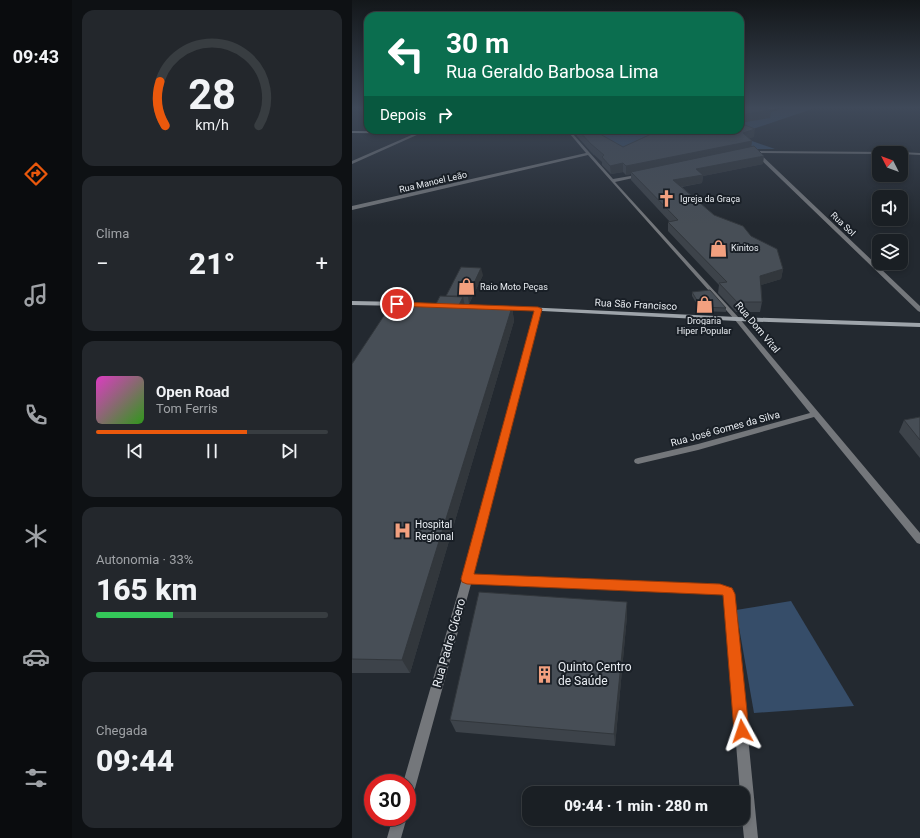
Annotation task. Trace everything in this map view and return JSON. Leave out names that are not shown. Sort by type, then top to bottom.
[{"type":"street","points":[[352,163],[388,147]]},
{"type":"street","name":"Rua Dom Vital","points":[[582,147],[737,319],[920,540]]},
{"type":"street","name":"Rua Sol","points":[[754,151],[920,310]]},
{"type":"street","points":[[747,152],[872,153]]},
{"type":"street","points":[[908,153],[920,154]]},
{"type":"street","name":"Rua Manoel Leão","points":[[352,208],[588,154]]},
{"type":"street","points":[[612,181],[642,175]]},
{"type":"street","points":[[352,303],[412,305]]},
{"type":"street","name":"Rua São Francisco","points":[[494,308],[737,319],[920,325]]},
{"type":"street","name":"Rua Padre Cícero","points":[[412,774],[467,579],[538,309]]},
{"type":"street","name":"Rua José Gomes da Silva","points":[[638,461],[698,447],[816,414]]},
{"type":"street","points":[[467,579],[712,588],[727,592],[730,602],[751,838]]},
{"type":"street","points":[[394,838],[397,826]]},
{"type":"shaded area","points":[[587,147],[627,147],[594,155]]},
{"type":"shaded area","points":[[734,147],[770,147],[775,149],[751,149],[740,151]]},
{"type":"shaded area","points":[[791,601],[854,706],[754,713],[736,610]]},
{"type":"building","points":[[595,147],[721,147],[626,166],[623,163],[610,166],[602,157],[604,155]]},
{"type":"building","points":[[749,147],[755,147],[764,156],[696,169],[703,175],[673,180],[714,215],[743,226],[751,236],[777,249],[783,269],[760,276],[762,302],[737,302],[719,283],[727,282],[668,222],[678,220],[631,172]]},
{"type":"building","points":[[461,267],[481,268],[468,296],[446,296]]},
{"type":"building","points":[[710,290],[726,308],[701,307],[692,292]]},
{"type":"building","name":"Hospital Regional","points":[[440,296],[463,297],[459,305],[512,307],[402,660],[352,659],[352,364],[393,302],[436,304]]},
{"type":"building","points":[[920,417],[920,440],[904,420]]},
{"type":"building","name":"Quinto Centro de Saúde","points":[[479,592],[627,602],[614,734],[450,720]]},
{"type":"place","name":"Igreja da Graça","points":[[667,199]]},
{"type":"place","name":"Kinitos","points":[[718,248]]},
{"type":"place","name":"Raio Moto Peças","points":[[467,287]]},
{"type":"place","name":"Drogaria Hiper Popular","points":[[704,304]]},
{"type":"place","name":"Hospital Regional","points":[[402,530]]},
{"type":"place","name":"Quinto Centro de Saúde","points":[[545,674]]},
{"type":"route","points":[[397,304],[538,309],[467,579],[720,589],[727,592],[729,594],[742,731]]}]
